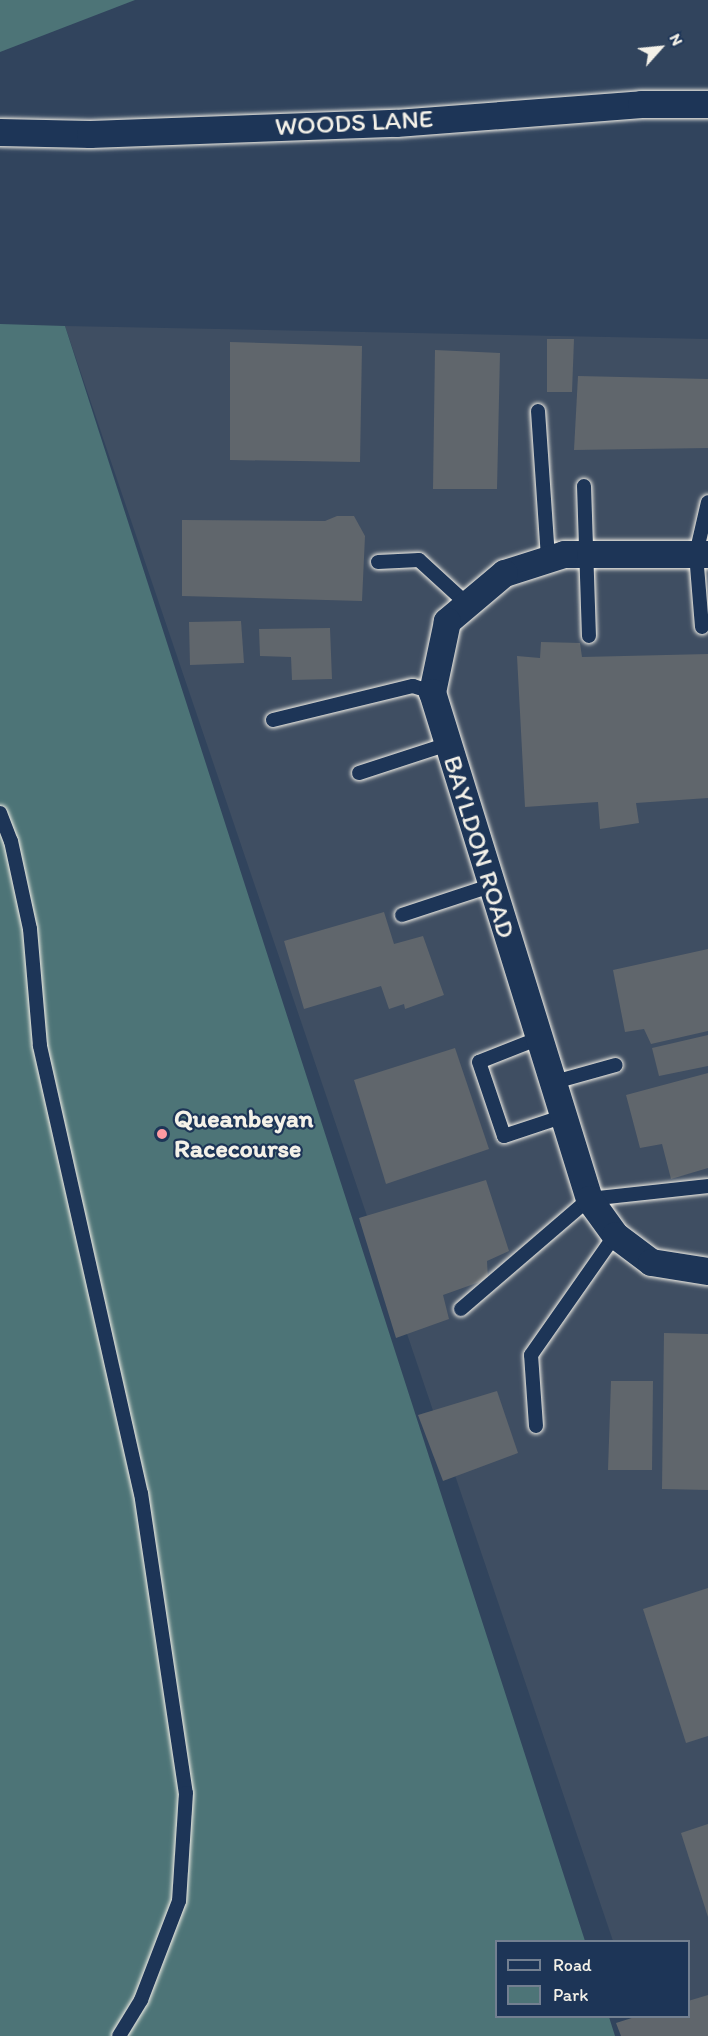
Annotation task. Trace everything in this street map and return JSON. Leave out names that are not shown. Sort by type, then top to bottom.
[{"type":"street","name":"WOODS LANE","points":[[0,132],[90,134],[396,123],[642,104],[708,104]]},
{"type":"street","name":"BAYLDON ROAD","points":[[702,554],[564,554],[504,573],[447,621],[432,692],[561,1117],[589,1199],[615,1235],[651,1262],[708,1271]]},
{"type":"lane","points":[[538,411],[548,559]]},
{"type":"lane","points":[[584,486],[589,554],[589,636]]},
{"type":"lane","points":[[702,627],[702,554],[708,502]]},
{"type":"lane","points":[[378,562],[419,560],[467,604]]},
{"type":"lane","points":[[273,720],[413,686],[432,692]]},
{"type":"lane","points":[[359,773],[448,744]]},
{"type":"lane","points":[[0,813],[11,841],[30,929],[40,1046],[141,1493],[186,1793],[179,1901],[141,2000],[119,2036]]},
{"type":"lane","points":[[402,915],[490,886]]},
{"type":"lane","points":[[537,1039],[479,1062],[504,1136],[561,1117]]},
{"type":"lane","points":[[551,1083],[616,1065]]},
{"type":"lane","points":[[461,1309],[589,1199],[708,1186]]},
{"type":"lane","points":[[536,1426],[531,1355],[615,1235]]},
{"type":"shaded area","points":[[65,326],[708,339],[708,2036],[690,2018],[690,1940],[613,1940]]},
{"type":"green space","points":[[0,0],[135,0],[0,52]]},
{"type":"green space","name":"Queanbeyan Racecourse","points":[[0,324],[65,326],[585,1940],[495,1940],[495,2018],[609,2018],[615,2036],[0,2036]]},
{"type":"building","points":[[547,339],[574,339],[572,392],[547,392]]},
{"type":"building","points":[[230,342],[362,346],[360,462],[230,460]]},
{"type":"building","points":[[435,350],[500,353],[497,489],[433,489]]},
{"type":"building","points":[[578,376],[708,379],[708,448],[574,450]]},
{"type":"building","points":[[337,516],[354,516],[365,536],[362,601],[182,596],[182,520],[325,521]]},
{"type":"building","points":[[241,621],[244,663],[190,665],[189,622]]},
{"type":"building","points":[[330,628],[332,679],[292,680],[291,657],[260,656],[259,629]]},
{"type":"building","points":[[541,642],[580,643],[582,657],[708,654],[708,798],[636,803],[639,823],[600,829],[598,802],[525,807],[517,656],[540,658]]},
{"type":"building","points":[[384,912],[394,944],[423,936],[444,995],[405,1009],[404,1004],[389,1009],[381,986],[304,1009],[284,941]]},
{"type":"building","points":[[708,949],[708,1031],[651,1044],[644,1029],[625,1032],[613,970]]},
{"type":"building","points":[[708,1035],[708,1066],[659,1076],[652,1048]]},
{"type":"building","points":[[455,1048],[489,1149],[386,1184],[354,1080]]},
{"type":"building","points":[[708,1073],[708,1168],[671,1179],[662,1144],[640,1148],[626,1095]]},
{"type":"building","points":[[486,1180],[509,1251],[487,1261],[488,1279],[443,1295],[449,1319],[396,1338],[359,1218]]},
{"type":"building","points":[[664,1333],[708,1334],[708,1490],[662,1489]]},
{"type":"building","points":[[611,1381],[653,1381],[652,1470],[608,1470]]},
{"type":"building","points":[[497,1391],[518,1453],[443,1481],[418,1415]]},
{"type":"building","points":[[708,1588],[708,1736],[686,1743],[643,1609]]},
{"type":"building","points":[[708,1824],[708,1917],[681,1833]]},
{"type":"building","points":[[708,1995],[708,2036],[621,2036],[616,2023],[632,2018],[690,2018],[690,2000]]},
{"type":"place","name":"Queanbeyan Racecourse","points":[[162,1134]]}]
